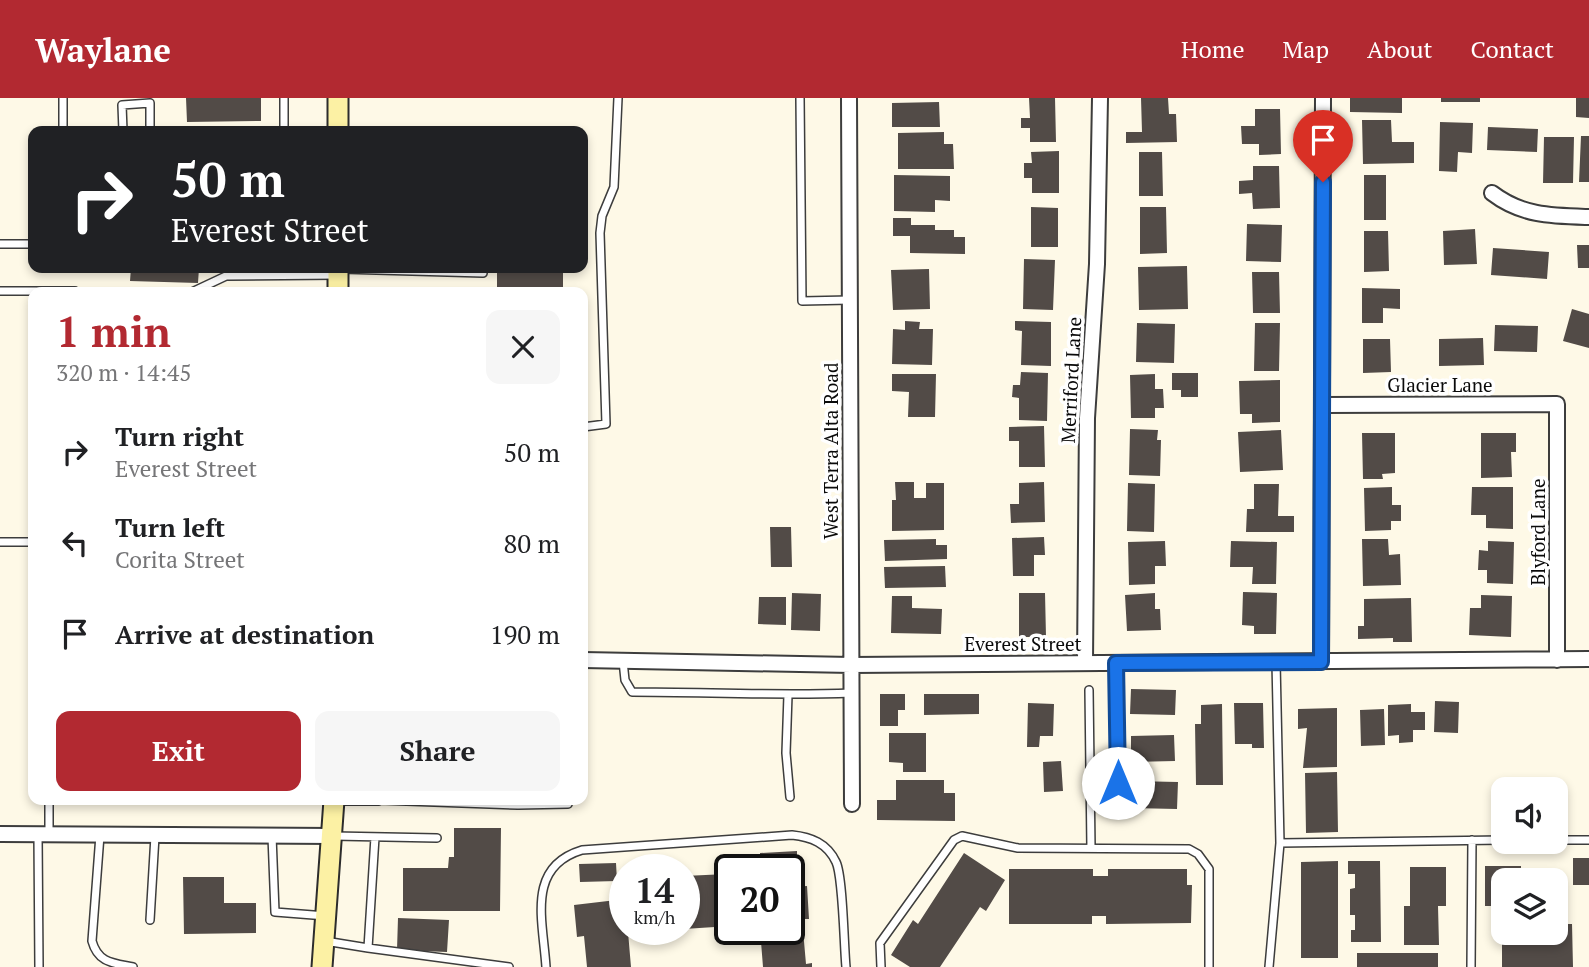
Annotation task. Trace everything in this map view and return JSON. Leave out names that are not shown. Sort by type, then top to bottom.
[{"type":"main road","points":[[338,98],[338,126]]},
{"type":"main road","points":[[322,967],[334,805]]},
{"type":"street","name":"West Terra Alta Road","points":[[849,98],[852,804]]},
{"type":"street","name":"Merriford Lane","points":[[1085,663],[1087,418],[1097,264],[1101,98]]},
{"type":"street","points":[[1321,662],[1323,98]]},
{"type":"street","points":[[1492,193],[1508,205],[1529,214],[1589,217]]},
{"type":"street","name":"Glacier Lane","points":[[1323,405],[1557,404]]},
{"type":"street","name":"Blyford Lane","points":[[1557,404],[1557,660]]},
{"type":"street","name":"Everest Street","points":[[588,660],[851,665],[1589,660]]},
{"type":"street","points":[[0,834],[333,836]]},
{"type":"lane","points":[[63,98],[63,126]]},
{"type":"lane","points":[[284,98],[284,126]]},
{"type":"lane","points":[[588,426],[606,424],[600,233],[602,216],[614,187],[618,98]]},
{"type":"lane","points":[[800,98],[802,301],[850,300]]},
{"type":"lane","points":[[123,126],[122,105],[150,103],[150,126]]},
{"type":"lane","points":[[0,244],[28,244]]},
{"type":"lane","points":[[203,287],[226,276],[483,273]]},
{"type":"lane","points":[[0,291],[28,291]]},
{"type":"lane","points":[[0,542],[28,542]]},
{"type":"lane","points":[[623,661],[625,680],[632,692],[727,691],[788,695],[851,693]]},
{"type":"lane","points":[[1269,967],[1280,843],[1276,662]]},
{"type":"lane","points":[[1116,663],[1118,807]]},
{"type":"lane","points":[[1089,690],[1091,848]]},
{"type":"lane","points":[[788,695],[786,753],[790,797]]},
{"type":"lane","points":[[39,967],[43,834],[48,805]]},
{"type":"lane","points":[[100,835],[92,941],[95,952],[102,960],[133,967]]},
{"type":"lane","points":[[150,920],[155,835]]},
{"type":"lane","points":[[546,967],[542,894],[544,877],[566,855],[582,850],[792,835],[808,836],[822,844],[837,863],[846,967]]},
{"type":"lane","points":[[272,836],[275,912],[326,916]]},
{"type":"lane","points":[[333,836],[437,838]]},
{"type":"lane","points":[[368,948],[375,836]]},
{"type":"lane","points":[[881,967],[880,943],[954,840],[962,836],[1018,848],[1189,849],[1198,854],[1209,869],[1209,967]]},
{"type":"lane","points":[[1471,967],[1472,841]]},
{"type":"lane","points":[[1280,843],[1491,841]]},
{"type":"lane","points":[[1568,841],[1589,841]]},
{"type":"lane","points":[[324,941],[509,967]]},
{"type":"building","points":[[186,98],[261,98],[261,121],[187,122]]},
{"type":"building","points":[[1029,98],[1055,98],[1056,142],[1030,142],[1030,128],[1021,128],[1021,118],[1030,118]]},
{"type":"building","points":[[1141,98],[1168,98],[1169,114],[1176,114],[1177,142],[1126,143],[1126,132],[1142,132]]},
{"type":"building","points":[[1350,98],[1402,98],[1402,113],[1350,112]]},
{"type":"building","points":[[1441,98],[1480,98],[1480,102],[1441,102]]},
{"type":"building","points":[[1576,98],[1589,98],[1589,118],[1576,117]]},
{"type":"building","points":[[939,102],[940,127],[892,127],[892,103]]},
{"type":"building","points":[[1255,109],[1280,109],[1281,154],[1259,155],[1259,144],[1242,144],[1241,126],[1255,126]]},
{"type":"building","points":[[1362,120],[1391,120],[1392,142],[1414,142],[1414,163],[1363,164]]},
{"type":"building","points":[[1440,122],[1473,123],[1472,153],[1458,152],[1457,172],[1439,171]]},
{"type":"building","points":[[1488,127],[1538,129],[1537,152],[1487,150]]},
{"type":"building","points":[[944,132],[944,144],[953,144],[954,169],[898,169],[898,133]]},
{"type":"building","points":[[1581,136],[1589,136],[1589,182],[1579,182]]},
{"type":"building","points":[[1544,137],[1574,137],[1573,183],[1543,183]]},
{"type":"building","points":[[1059,151],[1059,193],[1032,193],[1032,178],[1024,178],[1024,163],[1032,163],[1031,152]]},
{"type":"building","points":[[1139,152],[1162,152],[1163,196],[1139,196]]},
{"type":"building","points":[[1253,166],[1279,166],[1280,208],[1253,209],[1252,193],[1239,194],[1239,181],[1253,180]]},
{"type":"building","points":[[894,175],[950,176],[950,201],[935,200],[935,212],[894,211]]},
{"type":"building","points":[[1364,175],[1386,175],[1386,220],[1364,220]]},
{"type":"building","points":[[1031,207],[1058,208],[1058,247],[1031,247]]},
{"type":"building","points":[[1140,207],[1166,207],[1167,253],[1140,254]]},
{"type":"building","points":[[893,218],[911,218],[911,225],[935,225],[935,230],[954,230],[954,237],[965,237],[965,254],[910,253],[910,236],[893,236]]},
{"type":"building","points":[[1247,224],[1282,225],[1281,262],[1246,261]]},
{"type":"building","points":[[1475,229],[1477,264],[1444,265],[1443,231]]},
{"type":"building","points":[[1364,231],[1388,231],[1389,271],[1364,272]]},
{"type":"building","points":[[1577,245],[1589,245],[1589,268],[1578,268]]},
{"type":"building","points":[[1493,248],[1549,252],[1547,279],[1491,275]]},
{"type":"building","points":[[1024,259],[1055,260],[1053,310],[1023,309]]},
{"type":"building","points":[[1187,266],[1188,309],[1139,310],[1138,267]]},
{"type":"building","points":[[929,269],[930,309],[893,310],[891,270]]},
{"type":"building","points":[[1252,272],[1279,272],[1280,313],[1253,313]]},
{"type":"building","points":[[131,273],[199,273],[198,283],[130,281]]},
{"type":"building","points":[[497,273],[563,273],[563,287],[497,287]]},
{"type":"building","points":[[1362,288],[1400,289],[1400,309],[1383,308],[1383,323],[1362,323]]},
{"type":"building","points":[[1572,309],[1589,314],[1589,348],[1563,341]]},
{"type":"building","points":[[905,321],[920,322],[919,329],[933,329],[932,365],[892,364],[893,329],[905,330]]},
{"type":"building","points":[[1015,321],[1051,322],[1051,366],[1021,365],[1022,331],[1015,330]]},
{"type":"building","points":[[1137,323],[1175,324],[1174,363],[1136,362]]},
{"type":"building","points":[[1255,323],[1280,323],[1279,371],[1254,371]]},
{"type":"building","points":[[1495,325],[1538,326],[1537,352],[1494,351]]},
{"type":"building","points":[[1483,338],[1484,365],[1439,366],[1439,339]]},
{"type":"building","points":[[1363,339],[1390,339],[1391,372],[1363,373]]},
{"type":"building","points":[[1021,372],[1048,373],[1047,421],[1019,420],[1019,398],[1012,397],[1013,385],[1020,385]]},
{"type":"building","points":[[1172,373],[1198,373],[1198,397],[1181,397],[1181,390],[1172,390]]},
{"type":"building","points":[[892,374],[936,374],[935,417],[908,417],[909,392],[892,391]]},
{"type":"building","points":[[1155,374],[1155,389],[1163,389],[1164,408],[1155,408],[1155,418],[1131,418],[1130,375]]},
{"type":"building","points":[[1280,380],[1280,422],[1252,423],[1252,414],[1240,414],[1239,381]]},
{"type":"building","points":[[1044,426],[1045,467],[1019,467],[1019,441],[1009,441],[1009,427]]},
{"type":"building","points":[[1130,429],[1158,430],[1157,440],[1161,440],[1160,476],[1129,475]]},
{"type":"building","points":[[1281,430],[1283,470],[1240,472],[1238,432]]},
{"type":"building","points":[[1362,433],[1395,433],[1395,473],[1382,474],[1383,479],[1363,479]]},
{"type":"building","points":[[1481,433],[1516,433],[1516,452],[1511,452],[1512,477],[1481,478]]},
{"type":"building","points":[[895,482],[914,482],[914,498],[926,498],[926,483],[944,483],[944,530],[892,531]]},
{"type":"building","points":[[1044,482],[1045,522],[1011,523],[1010,504],[1019,504],[1019,483]]},
{"type":"building","points":[[1128,483],[1155,484],[1154,532],[1127,531]]},
{"type":"building","points":[[1254,484],[1279,484],[1278,516],[1294,516],[1294,532],[1246,532],[1247,509],[1254,509]]},
{"type":"building","points":[[1392,487],[1392,505],[1401,505],[1401,521],[1391,521],[1391,530],[1365,531],[1364,488]]},
{"type":"building","points":[[1472,487],[1513,487],[1513,529],[1486,528],[1486,515],[1471,515]]},
{"type":"building","points":[[770,527],[791,527],[792,567],[771,567]]},
{"type":"building","points":[[1044,537],[1045,555],[1034,555],[1034,576],[1013,576],[1012,538]]},
{"type":"building","points":[[936,539],[936,545],[947,545],[947,559],[885,561],[884,540]]},
{"type":"building","points":[[1362,539],[1388,539],[1389,555],[1400,554],[1401,585],[1363,586]]},
{"type":"building","points":[[1165,541],[1166,566],[1155,566],[1155,584],[1129,585],[1128,542]]},
{"type":"building","points":[[1231,541],[1277,542],[1276,584],[1252,584],[1253,567],[1230,567]]},
{"type":"building","points":[[1488,541],[1514,542],[1513,584],[1487,583],[1487,570],[1478,570],[1479,550],[1488,551]]},
{"type":"building","points":[[945,566],[946,587],[885,588],[884,567]]},
{"type":"building","points":[[1243,592],[1277,593],[1276,634],[1254,634],[1254,626],[1242,625]]},
{"type":"building","points":[[792,593],[821,594],[820,631],[791,630]]},
{"type":"building","points":[[1019,593],[1045,593],[1046,637],[1019,637]]},
{"type":"building","points":[[1155,593],[1155,609],[1160,609],[1161,630],[1127,631],[1125,595]]},
{"type":"building","points":[[1481,595],[1512,596],[1511,637],[1469,635],[1470,608],[1481,608]]},
{"type":"building","points":[[892,596],[912,596],[912,608],[942,609],[941,634],[891,633]]},
{"type":"building","points":[[759,597],[786,597],[786,625],[758,624]]},
{"type":"building","points":[[1411,598],[1412,642],[1393,642],[1393,638],[1358,639],[1358,626],[1364,626],[1364,599]]},
{"type":"building","points":[[1131,689],[1176,690],[1175,715],[1130,714]]},
{"type":"building","points":[[880,694],[905,694],[905,710],[898,710],[898,726],[880,726]]},
{"type":"building","points":[[924,694],[979,694],[979,714],[924,715]]},
{"type":"building","points":[[1435,701],[1459,702],[1458,733],[1434,732]]},
{"type":"building","points":[[1028,703],[1054,704],[1053,736],[1040,736],[1039,747],[1027,747]]},
{"type":"building","points":[[1234,703],[1263,703],[1264,748],[1252,748],[1252,744],[1235,744]]},
{"type":"building","points":[[1222,704],[1223,785],[1196,785],[1195,724],[1201,724],[1201,705]]},
{"type":"building","points":[[1411,704],[1411,712],[1425,712],[1425,730],[1413,730],[1413,742],[1399,743],[1399,735],[1388,736],[1388,705]]},
{"type":"building","points":[[1337,708],[1337,767],[1303,768],[1307,728],[1298,729],[1298,709]]},
{"type":"building","points":[[1384,709],[1385,745],[1361,746],[1360,710]]},
{"type":"building","points":[[889,733],[926,733],[926,772],[903,772],[903,763],[889,762]]},
{"type":"building","points":[[1174,735],[1175,761],[1131,762],[1131,736]]},
{"type":"building","points":[[1061,761],[1063,791],[1044,792],[1043,762]]},
{"type":"building","points":[[1337,772],[1338,832],[1306,833],[1305,773]]},
{"type":"building","points":[[896,780],[944,780],[944,793],[955,793],[955,821],[877,820],[877,800],[896,800]]},
{"type":"building","points":[[1132,781],[1178,782],[1177,809],[1131,808]]},
{"type":"building","points":[[454,828],[501,828],[500,911],[403,911],[403,868],[448,868],[449,857],[454,857]]},
{"type":"building","points":[[797,851],[797,854],[760,853]]},
{"type":"building","points":[[964,853],[1005,880],[986,911],[980,907],[940,967],[910,967],[891,955],[913,920],[918,924]]},
{"type":"building","points":[[1573,858],[1589,858],[1589,885],[1573,885]]},
{"type":"building","points":[[1338,861],[1338,958],[1301,958],[1301,862]]},
{"type":"building","points":[[1348,861],[1380,861],[1381,942],[1351,942],[1351,930],[1355,930],[1355,915],[1350,915],[1350,889],[1355,888],[1355,874],[1348,874]]},
{"type":"building","points":[[609,863],[609,881],[580,882],[579,864]]},
{"type":"building","points":[[1485,866],[1521,866],[1491,868],[1491,906],[1485,906]]},
{"type":"building","points":[[1410,867],[1446,867],[1446,906],[1438,906],[1439,945],[1404,945],[1404,906],[1410,906]]},
{"type":"building","points":[[1009,869],[1093,869],[1093,876],[1108,876],[1108,869],[1187,869],[1187,885],[1192,885],[1191,923],[1106,924],[1106,916],[1092,916],[1092,924],[1009,924]]},
{"type":"building","points":[[700,875],[714,875],[714,927],[700,928]]},
{"type":"building","points":[[183,877],[224,877],[224,903],[256,903],[256,933],[184,934]]},
{"type":"building","points":[[807,886],[809,919],[805,919]]},
{"type":"building","points":[[609,901],[609,945],[629,945],[631,967],[587,967],[584,936],[577,937],[574,905]]},
{"type":"building","points":[[398,918],[449,920],[447,952],[397,950]]},
{"type":"building","points":[[1568,924],[1572,924],[1573,967],[1502,967],[1502,945],[1568,945]]},
{"type":"building","points":[[761,945],[804,945],[806,964],[812,963],[812,967],[763,967]]},
{"type":"building","points":[[1357,953],[1438,953],[1438,967],[1357,967]]},
{"type":"route","points":[[1118,783],[1116,663],[1321,662],[1323,182]]}]
